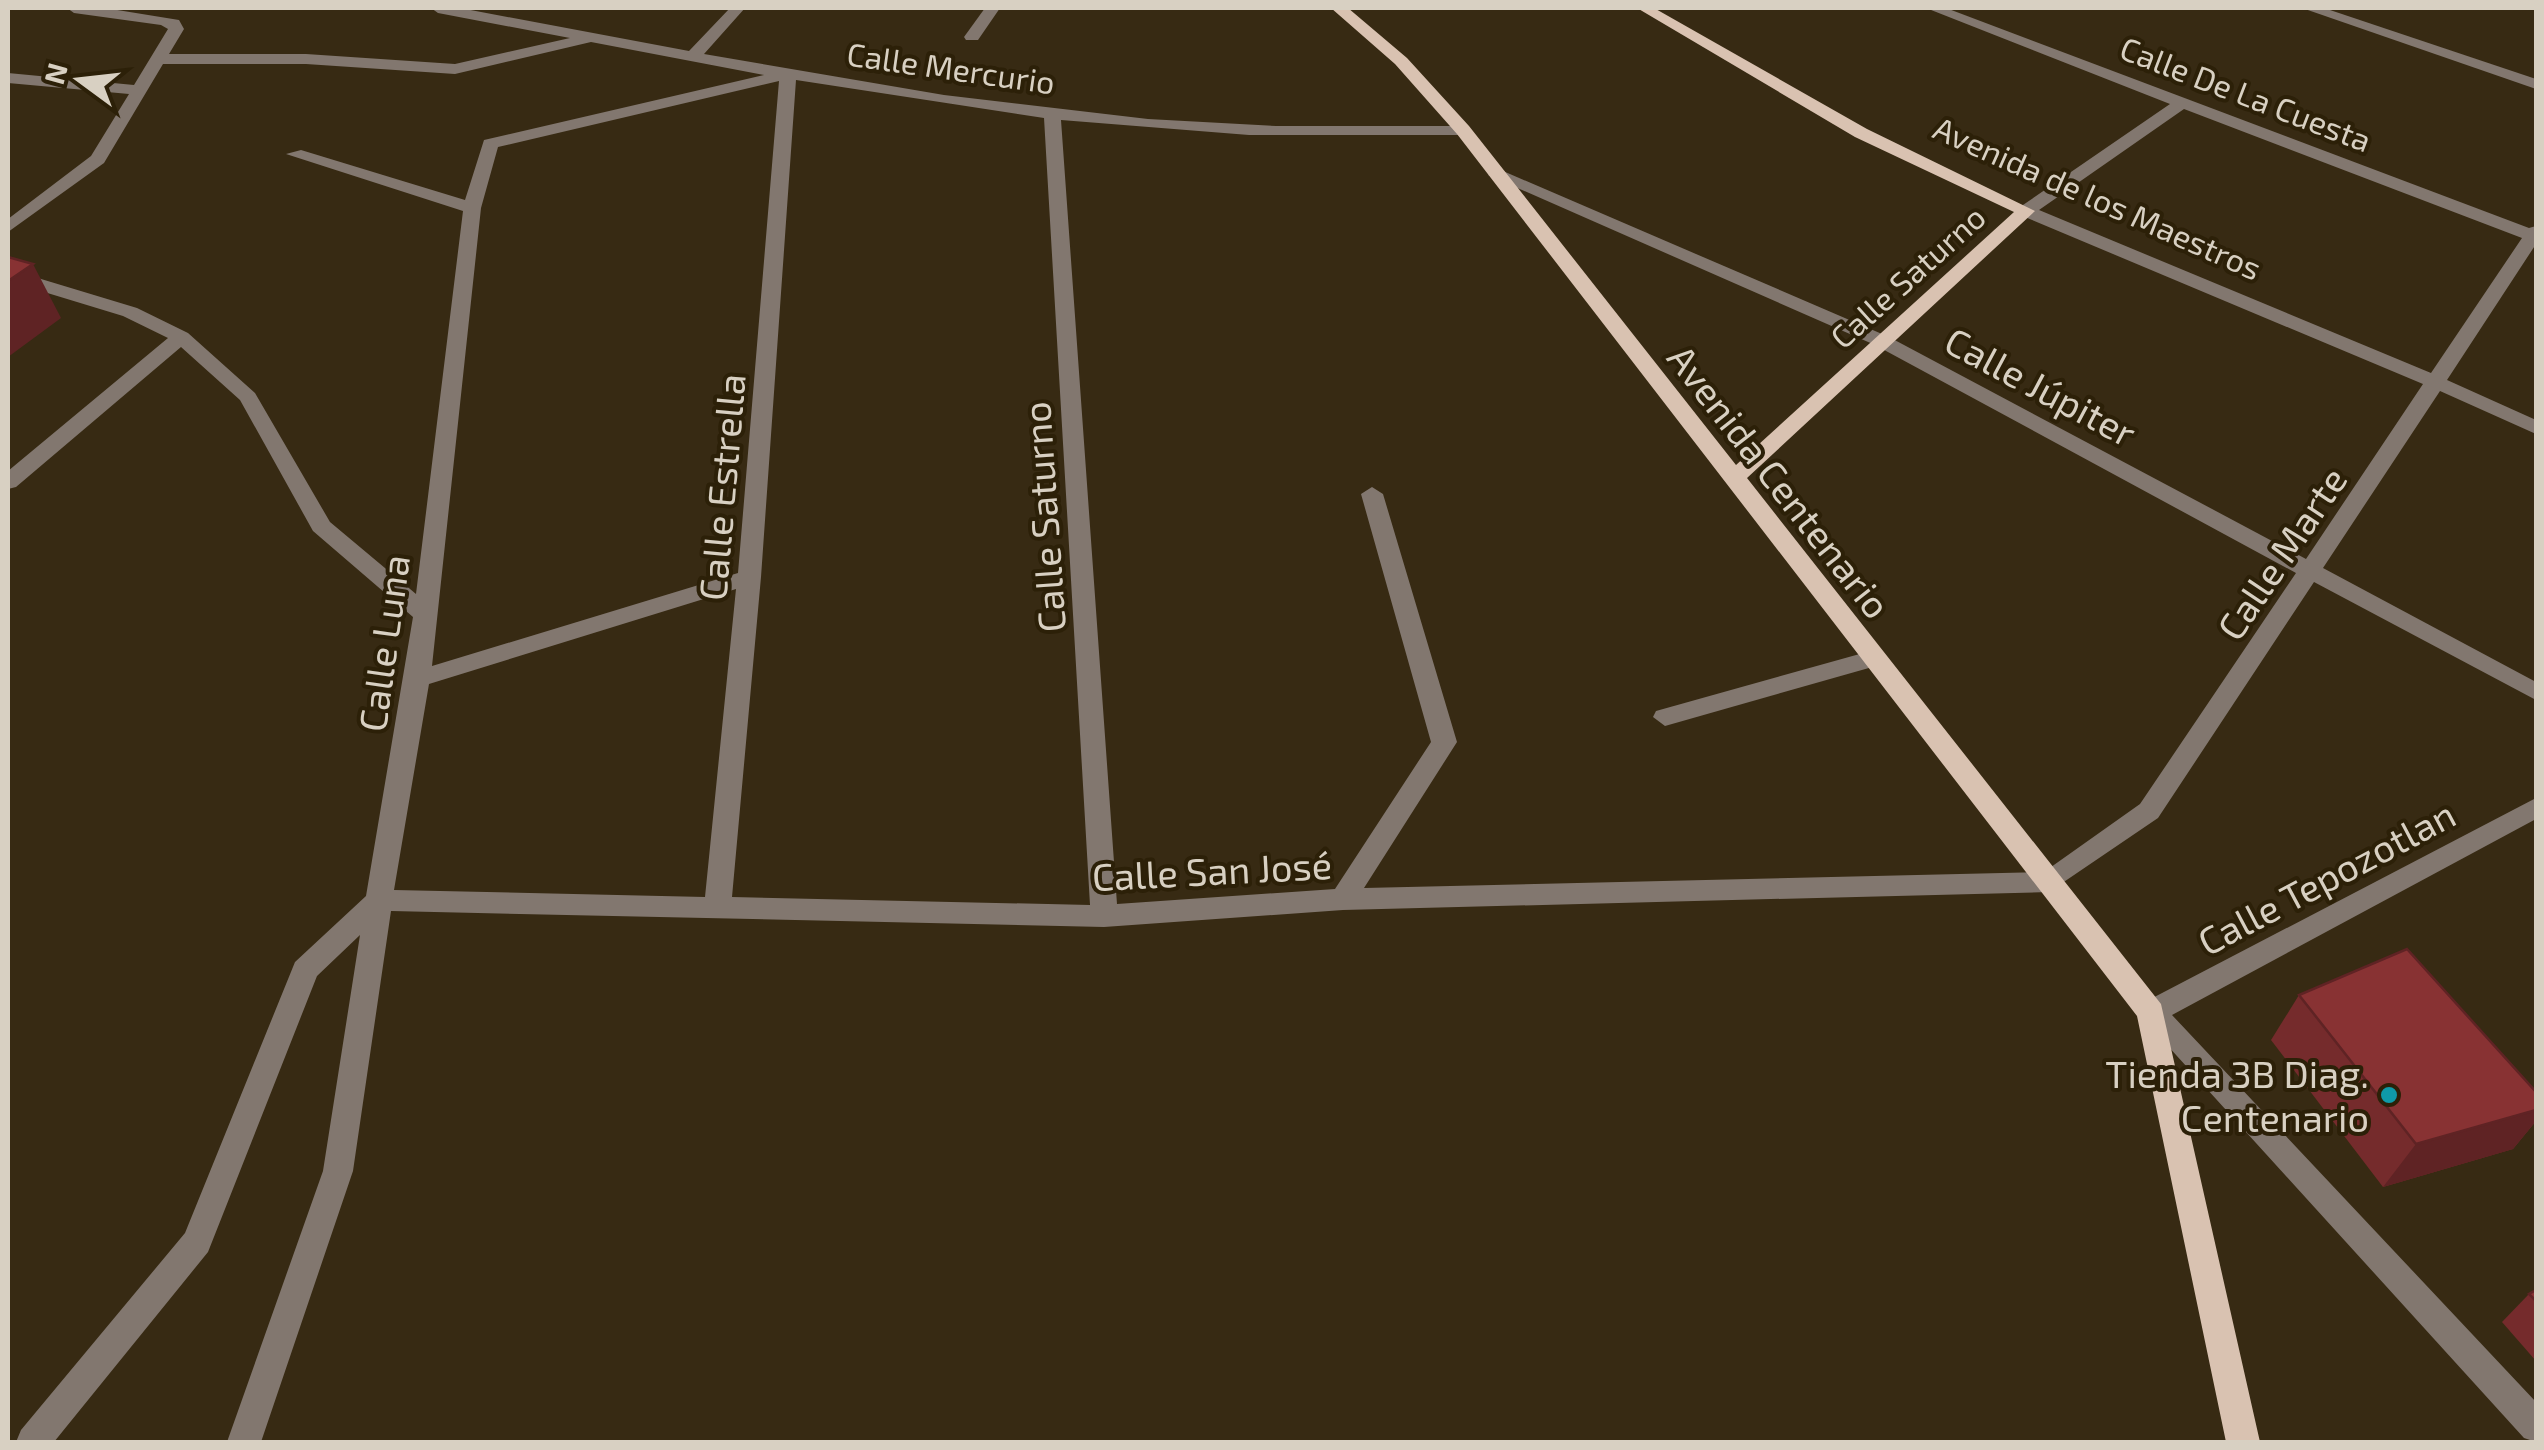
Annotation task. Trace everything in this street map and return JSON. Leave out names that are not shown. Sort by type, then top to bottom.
[{"type":"main road","name":"Avenida Centenario","points":[[1339,8],[1400,61],[1462,130],[2150,1012]]},
{"type":"main road","name":"Avenida de los Maestros","points":[[1644,8],[1861,132],[2026,211]]},
{"type":"main road","name":"Calle Saturno","points":[[1733,479],[2026,211]]},
{"type":"main road","points":[[2150,1012],[2244,1442]]},
{"type":"street","points":[[8,227],[98,159],[176,28],[174,23],[74,8]]},
{"type":"street","name":"Calle Mercurio","points":[[438,8],[788,74],[1052,113],[1249,130],[1462,130]]},
{"type":"street","points":[[692,57],[738,8]]},
{"type":"street","points":[[972,37],[992,8]]},
{"type":"street","name":"Calle De La Cuesta","points":[[1933,8],[2186,101],[2534,238]]},
{"type":"street","points":[[2310,8],[2536,84]]},
{"type":"street","points":[[158,58],[306,59],[455,69],[593,37]]},
{"type":"street","name":"Calle Luna","points":[[244,1442],[338,1170],[378,900],[418,680],[472,208],[490,144],[788,74]]},
{"type":"street","name":"Calle Estrella","points":[[718,906],[750,577],[788,74]]},
{"type":"street","points":[[8,78],[138,90]]},
{"type":"street","name":"Calle Saturno","points":[[2026,211],[2186,101]]},
{"type":"street","name":"Calle Saturno","points":[[1052,113],[1104,916]]},
{"type":"street","points":[[295,154],[472,208]]},
{"type":"street","name":"Calle Júpiter","points":[[1497,174],[1882,341],[2536,692]]},
{"type":"street","name":"Avenida de los Maestros","points":[[2026,211],[2436,382],[2536,428]]},
{"type":"street","name":"Calle Marte","points":[[2050,882],[2149,810],[2534,238]]},
{"type":"street","points":[[8,275],[130,312],[181,338],[248,397],[320,526],[426,615]]},
{"type":"street","points":[[8,482],[181,338]]},
{"type":"street","points":[[1343,900],[1444,742],[1372,494]]},
{"type":"street","points":[[418,680],[750,577]]},
{"type":"street","points":[[1665,718],[1874,658]]},
{"type":"street","name":"Calle Tepozotlan","points":[[2150,1012],[2536,808]]},
{"type":"street","name":"Calle San José","points":[[378,900],[1104,916],[1343,900],[2050,882]]},
{"type":"street","points":[[33,1442],[197,1242],[305,970],[378,900]]},
{"type":"street","points":[[2150,1012],[2536,1426]]},
{"type":"building","points":[[8,257],[33,264],[8,281]]},
{"type":"building","points":[[2407,949],[2536,1092],[2536,1110],[2416,1144],[2299,995]]},
{"type":"place","name":"Tienda 3B Diag. Centenario","points":[[2389,1095]]}]
